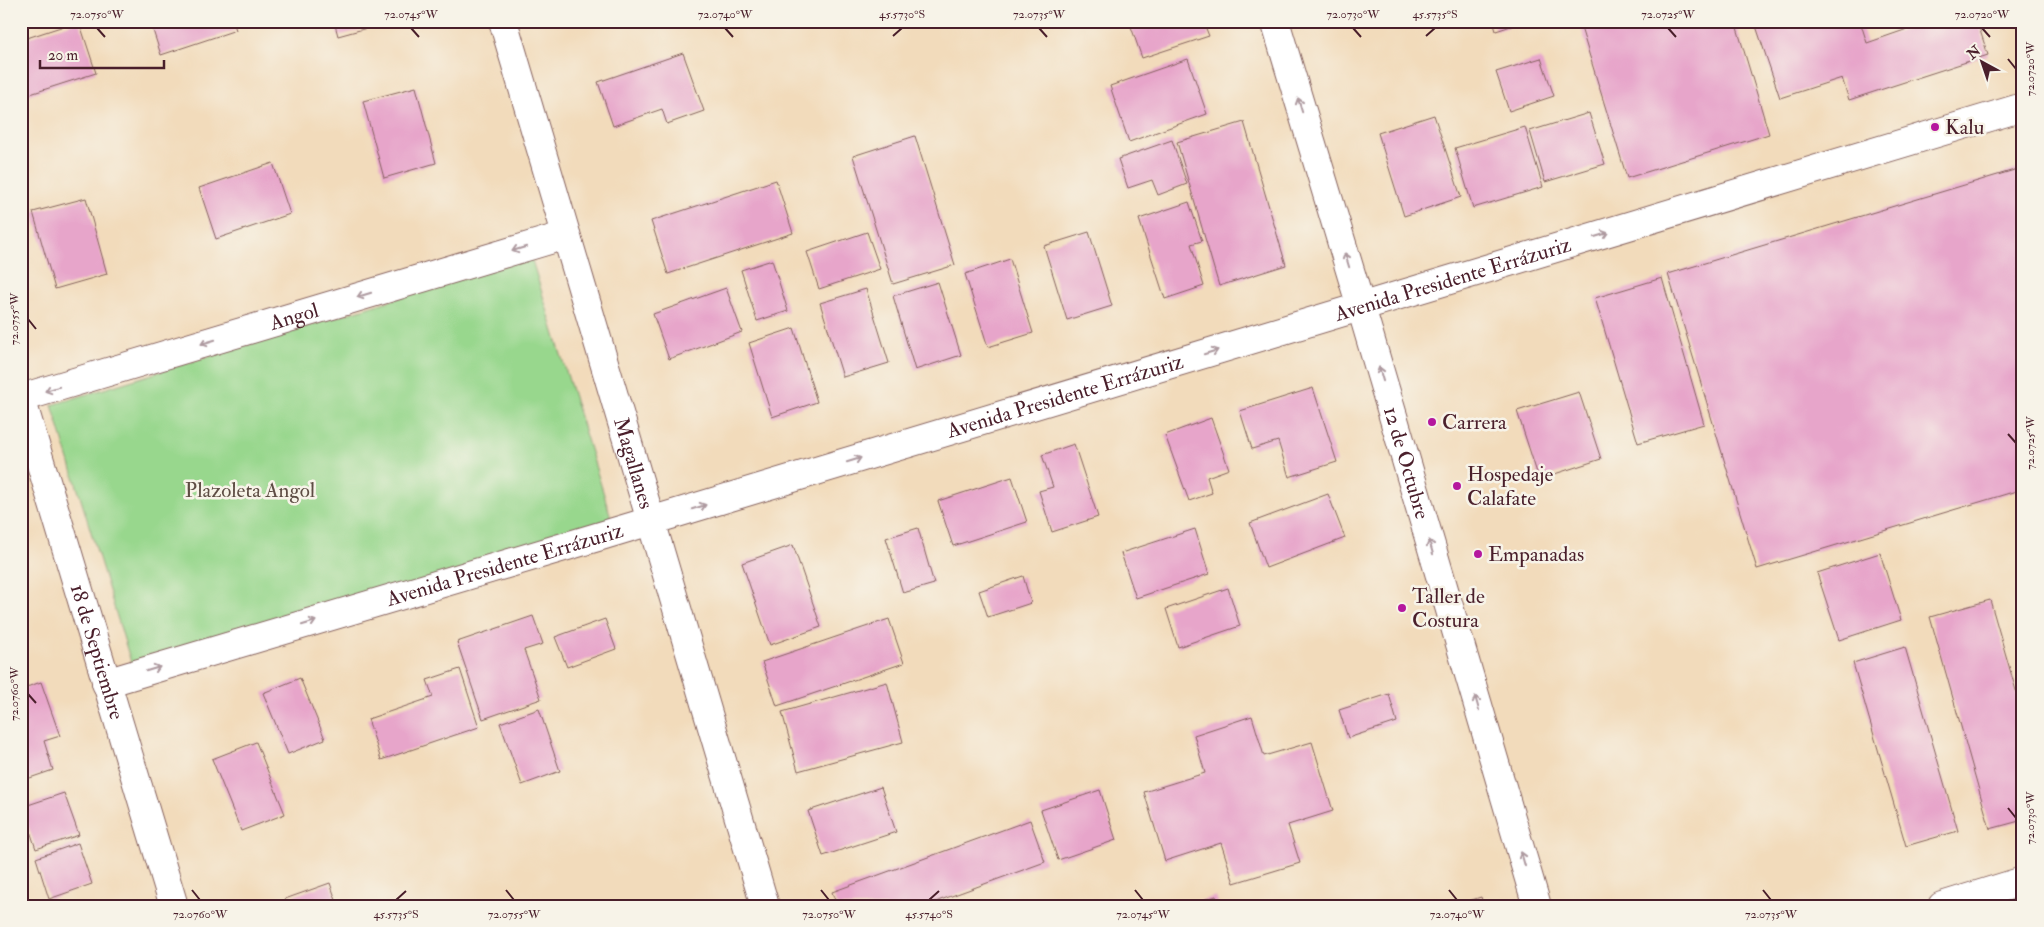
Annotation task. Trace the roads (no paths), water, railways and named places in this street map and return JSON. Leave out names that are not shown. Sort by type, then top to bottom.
[{"type":"street","name":"Magallanes","points":[[503,21],[765,906]]},
{"type":"street","name":"12 de Octubre","points":[[1275,21],[1361,307],[1536,906]]},
{"type":"street","name":"Avenida Presidente Errázuriz","points":[[106,683],[652,521],[2023,107]]},
{"type":"street","name":"Angol","points":[[21,398],[566,234]]},
{"type":"street","name":"18 de Septiembre","points":[[21,398],[174,906]]},
{"type":"street","points":[[1942,906],[2023,881]]},
{"type":"place","name":"Kalu","points":[[1935,127]]},
{"type":"place","name":"Carrera","points":[[1432,422]]},
{"type":"place","name":"Hospedaje Calafate","points":[[1457,486]]},
{"type":"place","name":"Empanadas","points":[[1478,554]]},
{"type":"place","name":"Taller de Costura","points":[[1402,608]]},
{"type":"park label","name":"Plazoleta Angol","points":[[250,490]]}]
